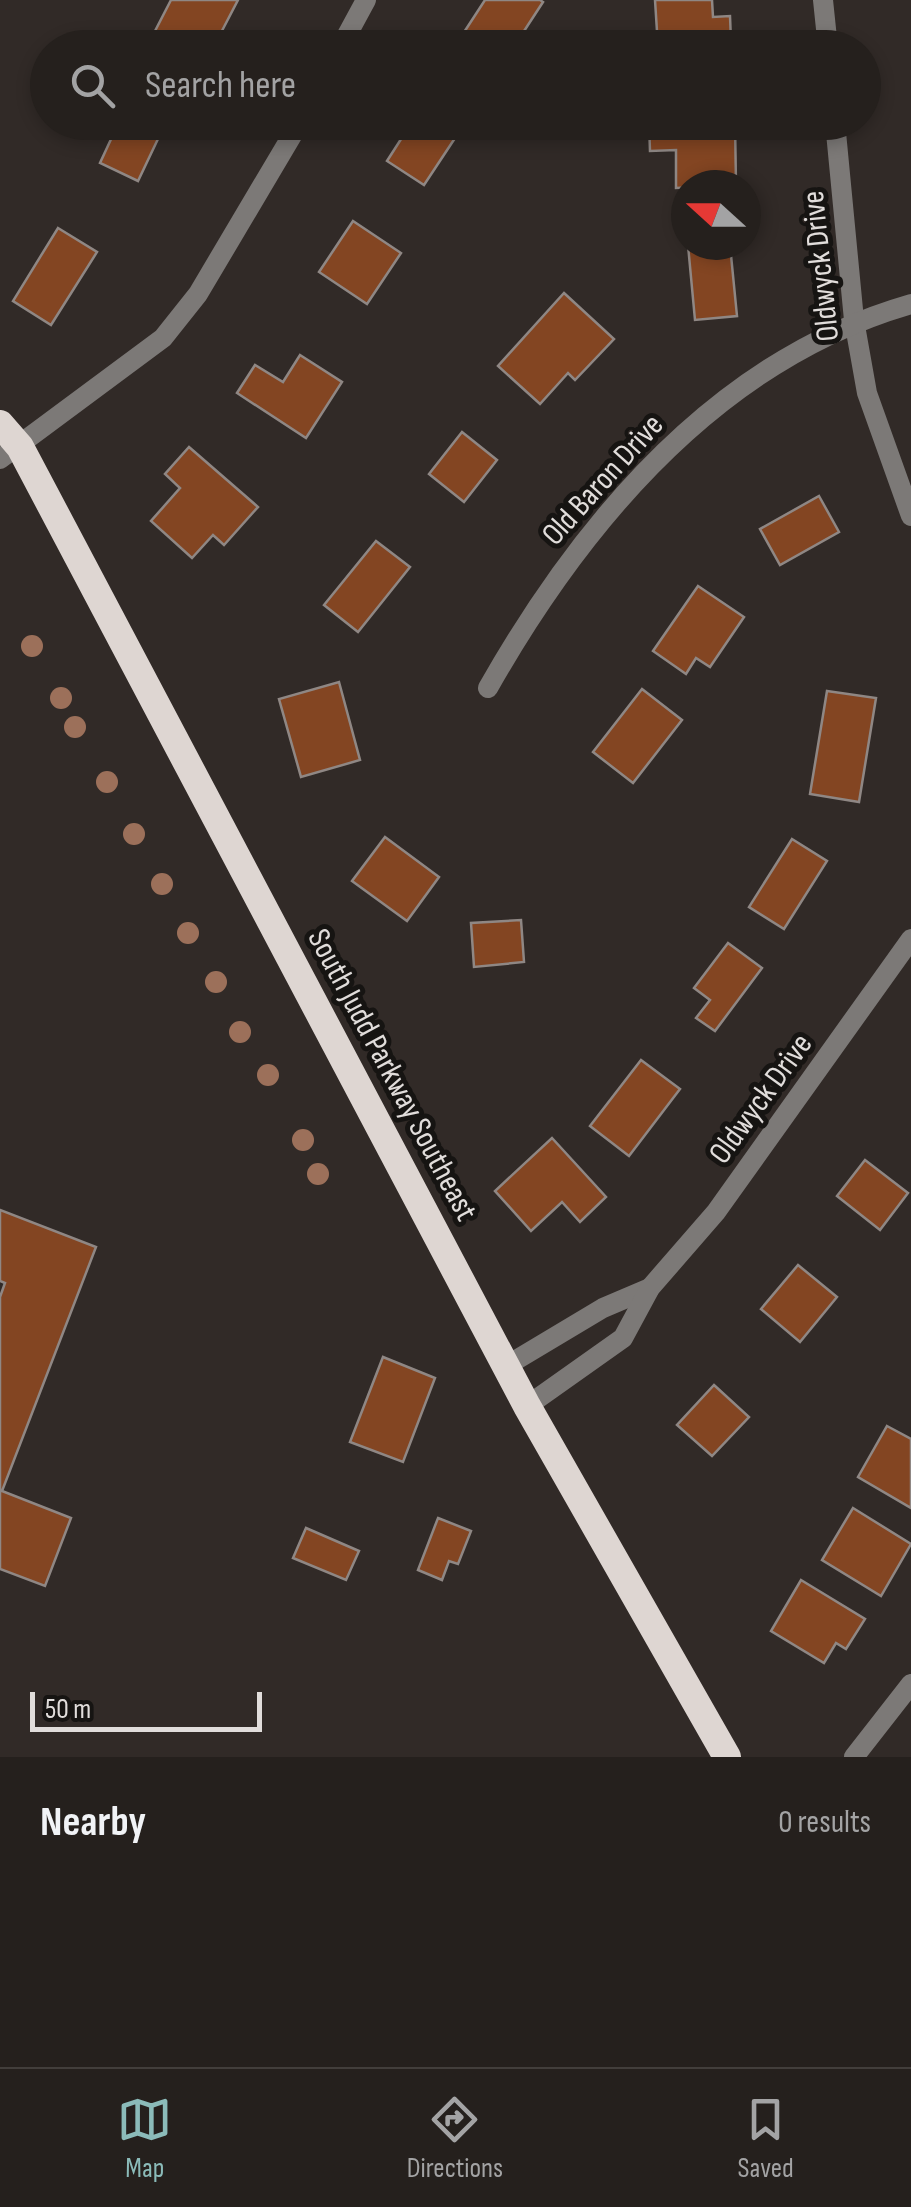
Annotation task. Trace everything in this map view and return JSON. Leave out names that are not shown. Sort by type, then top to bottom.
[{"type":"highway","name":"South Judd Parkway Southeast","points":[[0,424],[10,453],[527,1406],[727,1757]]},
{"type":"street","points":[[350,30],[366,0]]},
{"type":"street","points":[[823,0],[826,30]]},
{"type":"street","points":[[10,453],[163,338],[198,294],[289,140]]},
{"type":"street","name":"Oldwyck Drive","points":[[837,140],[854,320],[868,393],[911,516]]},
{"type":"street","name":"Old Baron Drive","points":[[488,688],[559,574],[666,446],[743,386],[854,320],[911,304]]},
{"type":"street","name":"Oldwyck Drive","points":[[527,1406],[624,1338],[650,1288],[716,1212],[911,939]]},
{"type":"street","name":"Oldwyck Drive","points":[[506,1366],[603,1308],[650,1288]]},
{"type":"street","points":[[854,1757],[911,1684]]},
{"type":"building","points":[[171,0],[238,0],[222,30],[156,30]]},
{"type":"building","points":[[485,0],[543,2],[525,30],[465,30]]},
{"type":"building","points":[[655,0],[712,0],[713,17],[730,16],[731,30],[657,30]]},
{"type":"building","points":[[111,140],[157,140],[138,181],[100,163]]},
{"type":"building","points":[[400,140],[454,140],[424,185],[387,161]]},
{"type":"building","points":[[650,140],[735,140],[736,170],[676,170],[676,150],[650,151]]},
{"type":"building","points":[[353,221],[401,253],[367,304],[319,272]]},
{"type":"building","points":[[58,228],[97,252],[51,325],[13,301]]},
{"type":"building","points":[[689,260],[731,260],[737,316],[695,320]]},
{"type":"building","points":[[564,293],[614,339],[575,380],[568,373],[540,404],[498,366]]},
{"type":"building","points":[[300,355],[342,382],[306,438],[237,393],[255,365],[283,382]]},
{"type":"building","points":[[462,432],[497,460],[464,502],[429,474]]},
{"type":"building","points":[[189,447],[258,507],[224,545],[213,535],[192,558],[151,521],[180,488],[165,474]]},
{"type":"building","points":[[819,496],[839,532],[780,565],[760,529]]},
{"type":"building","points":[[376,541],[410,567],[358,632],[324,605]]},
{"type":"building","points":[[698,586],[744,617],[710,667],[696,658],[686,674],[653,651]]},
{"type":"building","points":[[339,682],[360,760],[301,777],[279,699]]},
{"type":"building","points":[[642,689],[682,720],[633,783],[593,752]]},
{"type":"building","points":[[827,691],[876,698],[859,802],[810,794]]},
{"type":"building","points":[[385,837],[439,877],[407,921],[352,881]]},
{"type":"building","points":[[792,839],[827,861],[784,929],[749,907]]},
{"type":"building","points":[[521,920],[524,962],[474,967],[471,923]]},
{"type":"building","points":[[728,943],[762,968],[715,1031],[696,1018],[710,1000],[694,988]]},
{"type":"building","points":[[641,1060],[680,1089],[629,1156],[590,1126]]},
{"type":"building","points":[[552,1138],[606,1197],[580,1222],[562,1202],[531,1231],[495,1191]]},
{"type":"building","points":[[865,1160],[908,1193],[880,1230],[837,1196]]},
{"type":"building","points":[[0,1210],[96,1247],[2,1491],[71,1518],[45,1586],[0,1569],[0,1297],[5,1283],[0,1281]]},
{"type":"building","points":[[798,1265],[837,1297],[800,1342],[761,1309]]},
{"type":"building","points":[[383,1357],[435,1378],[403,1462],[350,1442]]},
{"type":"building","points":[[714,1385],[749,1417],[712,1456],[677,1425]]},
{"type":"building","points":[[887,1426],[911,1439],[911,1508],[858,1477]]},
{"type":"building","points":[[853,1508],[911,1544],[881,1596],[822,1560]]},
{"type":"building","points":[[438,1518],[471,1531],[458,1564],[449,1561],[442,1580],[418,1570]]},
{"type":"building","points":[[306,1528],[359,1551],[346,1580],[293,1558]]},
{"type":"building","points":[[801,1580],[865,1619],[846,1649],[836,1643],[824,1663],[771,1631]]}]
